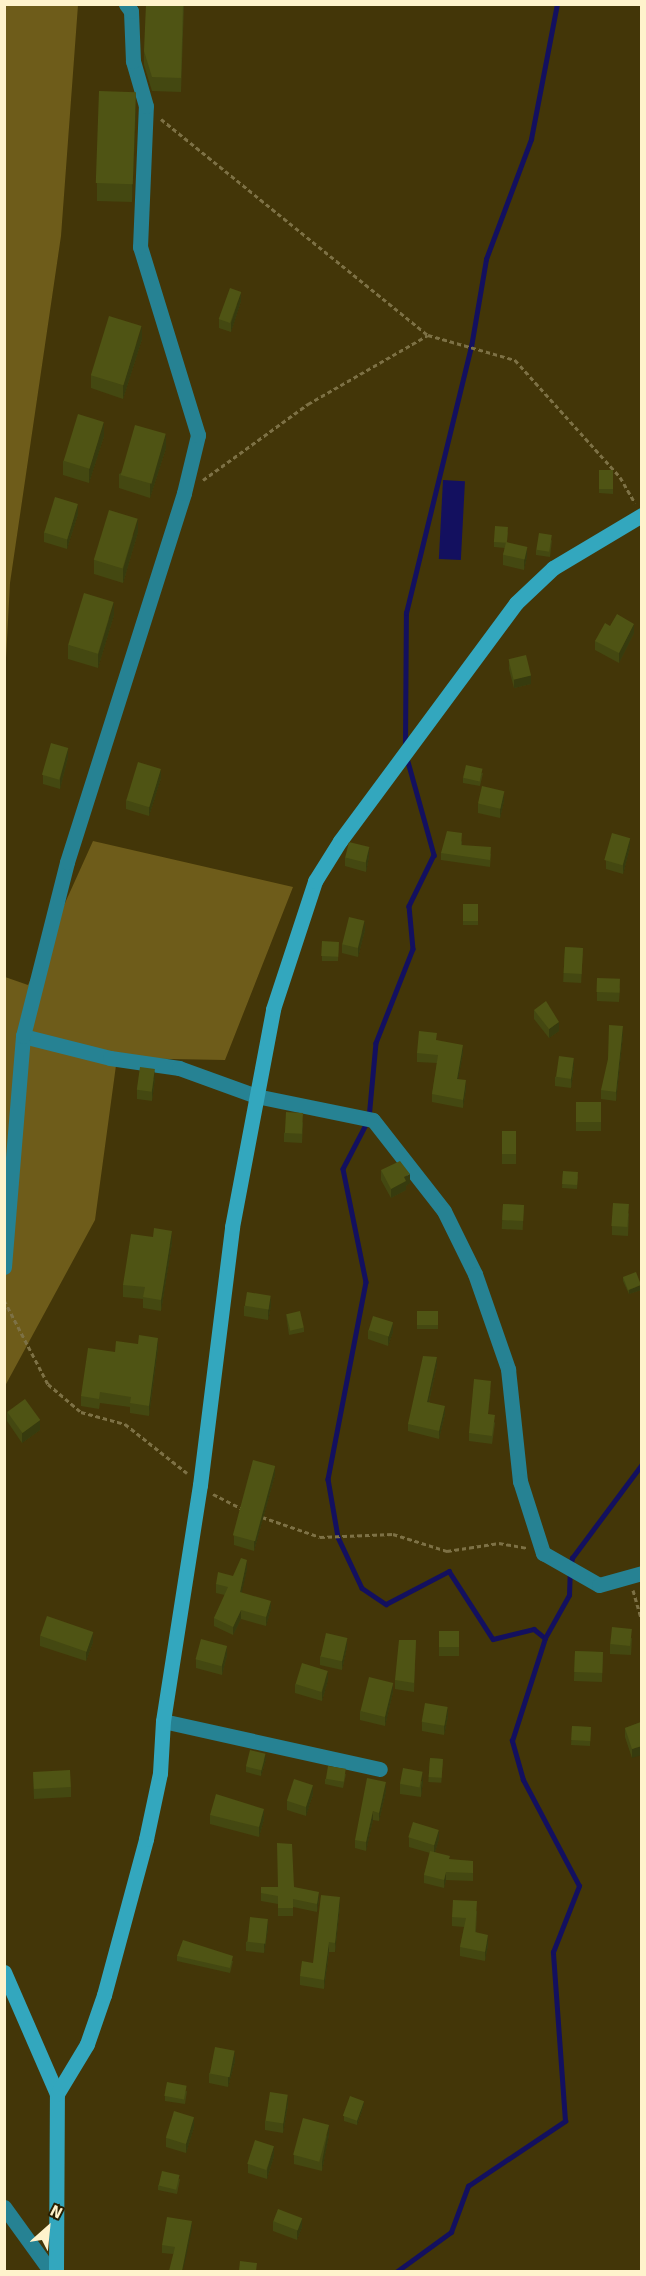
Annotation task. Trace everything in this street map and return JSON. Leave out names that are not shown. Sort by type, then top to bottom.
[{"type":"street","points":[[4,1267],[24,1036],[67,862],[184,493],[198,435],[140,247],[146,106],[133,61],[130,11],[126,4]]},
{"type":"street","points":[[57,2094],[87,2044],[130,1911],[160,1773],[163,1721],[200,1485],[232,1227],[273,1009],[315,881],[340,841],[516,603],[553,568],[642,515]]},
{"type":"street","points":[[24,1036],[110,1058],[179,1068],[256,1096],[373,1120],[444,1211],[475,1274],[508,1369],[520,1480],[543,1553],[599,1586],[636,1576]]},
{"type":"street","points":[[163,1721],[380,1769]]},
{"type":"street","points":[[4,1972],[57,2094],[56,2271]]},
{"type":"street","points":[[4,2207],[51,2271]]},
{"type":"path","points":[[146,106],[428,335],[515,360],[620,477],[642,515]]},
{"type":"path","points":[[184,493],[308,404],[428,335]]},
{"type":"path","points":[[4,1300],[48,1384],[81,1412],[125,1424],[200,1485],[231,1506],[320,1537],[393,1534],[447,1551],[499,1543],[543,1553]]},
{"type":"path","points":[[636,1576],[642,1621]]},
{"type":"shaded area","points":[[5,4],[78,5],[61,236],[10,583],[5,677]]},
{"type":"shaded area","points":[[443,480],[465,481],[461,560],[439,559]]},
{"type":"shaded area","points":[[93,841],[293,887],[225,1060],[117,1058],[95,1220],[5,1386],[5,977],[28,985]]},
{"type":"building","points":[[146,4],[183,4],[181,78],[152,77],[144,51]]},
{"type":"building","points":[[99,91],[136,92],[133,184],[96,183]]},
{"type":"building","points":[[230,288],[241,292],[230,323],[219,319]]},
{"type":"building","points":[[109,316],[142,326],[123,385],[91,375]]},
{"type":"building","points":[[78,414],[104,422],[89,469],[64,461]]},
{"type":"building","points":[[135,425],[166,434],[151,484],[121,475]]},
{"type":"building","points":[[599,470],[613,470],[613,489],[599,489]]},
{"type":"building","points":[[55,497],[78,504],[67,539],[44,532]]},
{"type":"building","points":[[109,510],[138,519],[122,568],[94,560]]},
{"type":"building","points":[[495,526],[508,527],[507,543],[494,542]]},
{"type":"building","points":[[539,533],[552,535],[549,552],[536,550]]},
{"type":"building","points":[[506,542],[527,547],[525,560],[503,555]]},
{"type":"building","points":[[84,593],[114,602],[98,654],[68,645]]},
{"type":"building","points":[[617,614],[634,624],[619,653],[595,641],[605,623],[610,626]]},
{"type":"building","points":[[526,655],[531,675],[514,680],[509,659]]},
{"type":"building","points":[[51,743],[68,748],[59,780],[42,775]]},
{"type":"building","points":[[138,762],[161,769],[149,807],[126,800]]},
{"type":"building","points":[[466,765],[483,769],[480,781],[463,778]]},
{"type":"building","points":[[482,786],[504,791],[500,809],[478,804]]},
{"type":"building","points":[[447,831],[462,833],[461,845],[491,847],[490,860],[441,853]]},
{"type":"building","points":[[612,833],[630,838],[623,865],[604,860]]},
{"type":"building","points":[[349,842],[369,847],[366,863],[345,858]]},
{"type":"building","points":[[463,904],[478,904],[478,921],[463,921]]},
{"type":"building","points":[[349,917],[365,921],[358,948],[342,944]]},
{"type":"building","points":[[322,941],[339,942],[338,957],[321,956]]},
{"type":"building","points":[[565,947],[583,948],[582,974],[564,973]]},
{"type":"building","points":[[597,978],[620,979],[619,993],[597,992]]},
{"type":"building","points":[[546,1001],[559,1022],[549,1029],[534,1010]]},
{"type":"building","points":[[609,1025],[623,1026],[616,1092],[601,1090],[608,1059]]},
{"type":"building","points":[[419,1031],[437,1033],[436,1040],[463,1045],[457,1079],[466,1080],[463,1100],[432,1094],[438,1055],[417,1053]]},
{"type":"building","points":[[559,1056],[574,1058],[571,1079],[556,1077]]},
{"type":"building","points":[[140,1067],[155,1069],[152,1092],[137,1090]]},
{"type":"building","points":[[576,1102],[601,1102],[601,1122],[576,1122]]},
{"type":"building","points":[[286,1112],[303,1113],[302,1134],[285,1133]]},
{"type":"building","points":[[502,1131],[516,1131],[516,1154],[502,1154]]},
{"type":"building","points":[[400,1161],[410,1174],[404,1177],[406,1181],[391,1189],[381,1170]]},
{"type":"building","points":[[563,1171],[578,1172],[577,1185],[562,1184]]},
{"type":"building","points":[[613,1203],[629,1204],[627,1227],[611,1226]]},
{"type":"building","points":[[503,1204],[524,1205],[523,1221],[502,1220]]},
{"type":"building","points":[[154,1228],[172,1231],[161,1300],[143,1297],[145,1287],[123,1285],[131,1234],[153,1237]]},
{"type":"building","points":[[636,1272],[641,1285],[628,1290],[623,1277]]},
{"type":"building","points":[[247,1292],[271,1296],[269,1310],[245,1306]]},
{"type":"building","points":[[300,1311],[304,1328],[290,1331],[286,1314]]},
{"type":"building","points":[[417,1311],[438,1311],[438,1325],[417,1325]]},
{"type":"building","points":[[373,1316],[393,1322],[389,1336],[369,1330]]},
{"type":"building","points":[[139,1335],[158,1338],[149,1406],[130,1403],[131,1397],[100,1392],[99,1399],[81,1396],[88,1348],[115,1352],[116,1341],[138,1344]]},
{"type":"building","points":[[423,1356],[437,1357],[427,1402],[445,1406],[439,1431],[408,1424]]},
{"type":"building","points":[[474,1379],[491,1381],[488,1414],[495,1415],[492,1436],[469,1433]]},
{"type":"building","points":[[25,1399],[40,1420],[22,1433],[7,1412]]},
{"type":"building","points":[[253,1460],[275,1466],[255,1541],[233,1535]]},
{"type":"building","points":[[241,1558],[247,1560],[240,1592],[271,1601],[266,1617],[241,1610],[233,1627],[214,1618],[228,1587],[216,1584],[218,1572],[233,1576]]},
{"type":"building","points":[[47,1616],[93,1632],[86,1652],[40,1636]]},
{"type":"building","points":[[612,1627],[632,1629],[630,1646],[610,1644]]},
{"type":"building","points":[[439,1631],[459,1631],[459,1647],[439,1647]]},
{"type":"building","points":[[326,1633],[347,1638],[342,1661],[321,1656]]},
{"type":"building","points":[[201,1639],[227,1646],[222,1666],[196,1659]]},
{"type":"building","points":[[399,1640],[416,1640],[414,1683],[395,1680]]},
{"type":"building","points":[[575,1651],[603,1652],[602,1673],[574,1672]]},
{"type":"building","points":[[302,1663],[328,1671],[321,1692],[296,1684]]},
{"type":"building","points":[[369,1677],[393,1683],[385,1717],[361,1711]]},
{"type":"building","points":[[425,1703],[448,1707],[444,1726],[422,1722]]},
{"type":"building","points":[[641,1722],[642,1746],[632,1749],[625,1728]]},
{"type":"building","points":[[572,1726],[591,1727],[590,1741],[571,1740]]},
{"type":"building","points":[[250,1750],[266,1754],[261,1770],[246,1766]]},
{"type":"building","points":[[430,1758],[443,1759],[442,1778],[429,1777]]},
{"type":"building","points":[[328,1766],[346,1769],[344,1782],[326,1779]]},
{"type":"building","points":[[403,1768],[423,1772],[420,1788],[400,1784]]},
{"type":"building","points":[[70,1770],[71,1787],[34,1789],[33,1772]]},
{"type":"building","points":[[367,1778],[386,1782],[379,1813],[373,1811],[366,1842],[355,1840]]},
{"type":"building","points":[[294,1779],[313,1785],[306,1807],[287,1801]]},
{"type":"building","points":[[216,1794],[264,1809],[259,1827],[210,1815]]},
{"type":"building","points":[[413,1822],[439,1830],[434,1845],[408,1837]]},
{"type":"building","points":[[277,1843],[292,1844],[294,1887],[319,1892],[317,1904],[293,1899],[293,1908],[278,1908],[278,1896],[261,1893],[261,1887],[278,1887]]},
{"type":"building","points":[[430,1851],[450,1856],[449,1859],[473,1861],[473,1873],[446,1872],[444,1880],[424,1875]]},
{"type":"building","points":[[321,1895],[340,1897],[335,1943],[329,1942],[324,1980],[300,1976],[302,1961],[313,1963]]},
{"type":"building","points":[[453,1900],[477,1901],[475,1932],[488,1935],[485,1952],[460,1947],[466,1918],[452,1917]]},
{"type":"building","points":[[250,1917],[268,1919],[265,1944],[247,1942]]},
{"type":"building","points":[[183,1940],[233,1956],[230,1968],[177,1956]]},
{"type":"building","points":[[215,2047],[235,2051],[229,2077],[210,2074]]},
{"type":"building","points":[[167,2082],[187,2086],[184,2100],[164,2096]]},
{"type":"building","points":[[270,2092],[288,2095],[283,2123],[265,2121]]},
{"type":"building","points":[[350,2096],[364,2101],[357,2121],[343,2116]]},
{"type":"building","points":[[174,2111],[194,2117],[186,2144],[166,2138]]},
{"type":"building","points":[[303,2118],[329,2125],[319,2162],[293,2155]]},
{"type":"building","points":[[255,2140],[274,2146],[266,2170],[247,2164]]},
{"type":"building","points":[[162,2171],[180,2175],[176,2190],[159,2186]]},
{"type":"building","points":[[278,2209],[302,2218],[298,2230],[273,2221]]},
{"type":"building","points":[[167,2217],[192,2221],[182,2271],[169,2271],[175,2247],[162,2245]]},
{"type":"building","points":[[240,2261],[257,2263],[256,2271],[239,2271]]},
{"type":"waterway","points":[[405,744],[406,613],[471,347],[486,259],[531,139],[557,4]]},
{"type":"waterway","points":[[407,758],[434,855],[409,906],[413,949],[376,1043],[369,1119],[343,1169],[366,1282],[328,1479],[338,1537],[362,1588],[386,1604],[449,1571],[493,1639],[534,1629],[545,1638]]},
{"type":"waterway","points":[[571,1564],[572,1558],[642,1464]]},
{"type":"waterway","points":[[396,2272],[451,2232],[468,2186],[565,2121],[553,1952],[579,1886],[523,1780],[512,1741],[545,1638],[569,1595],[570,1572]]}]
